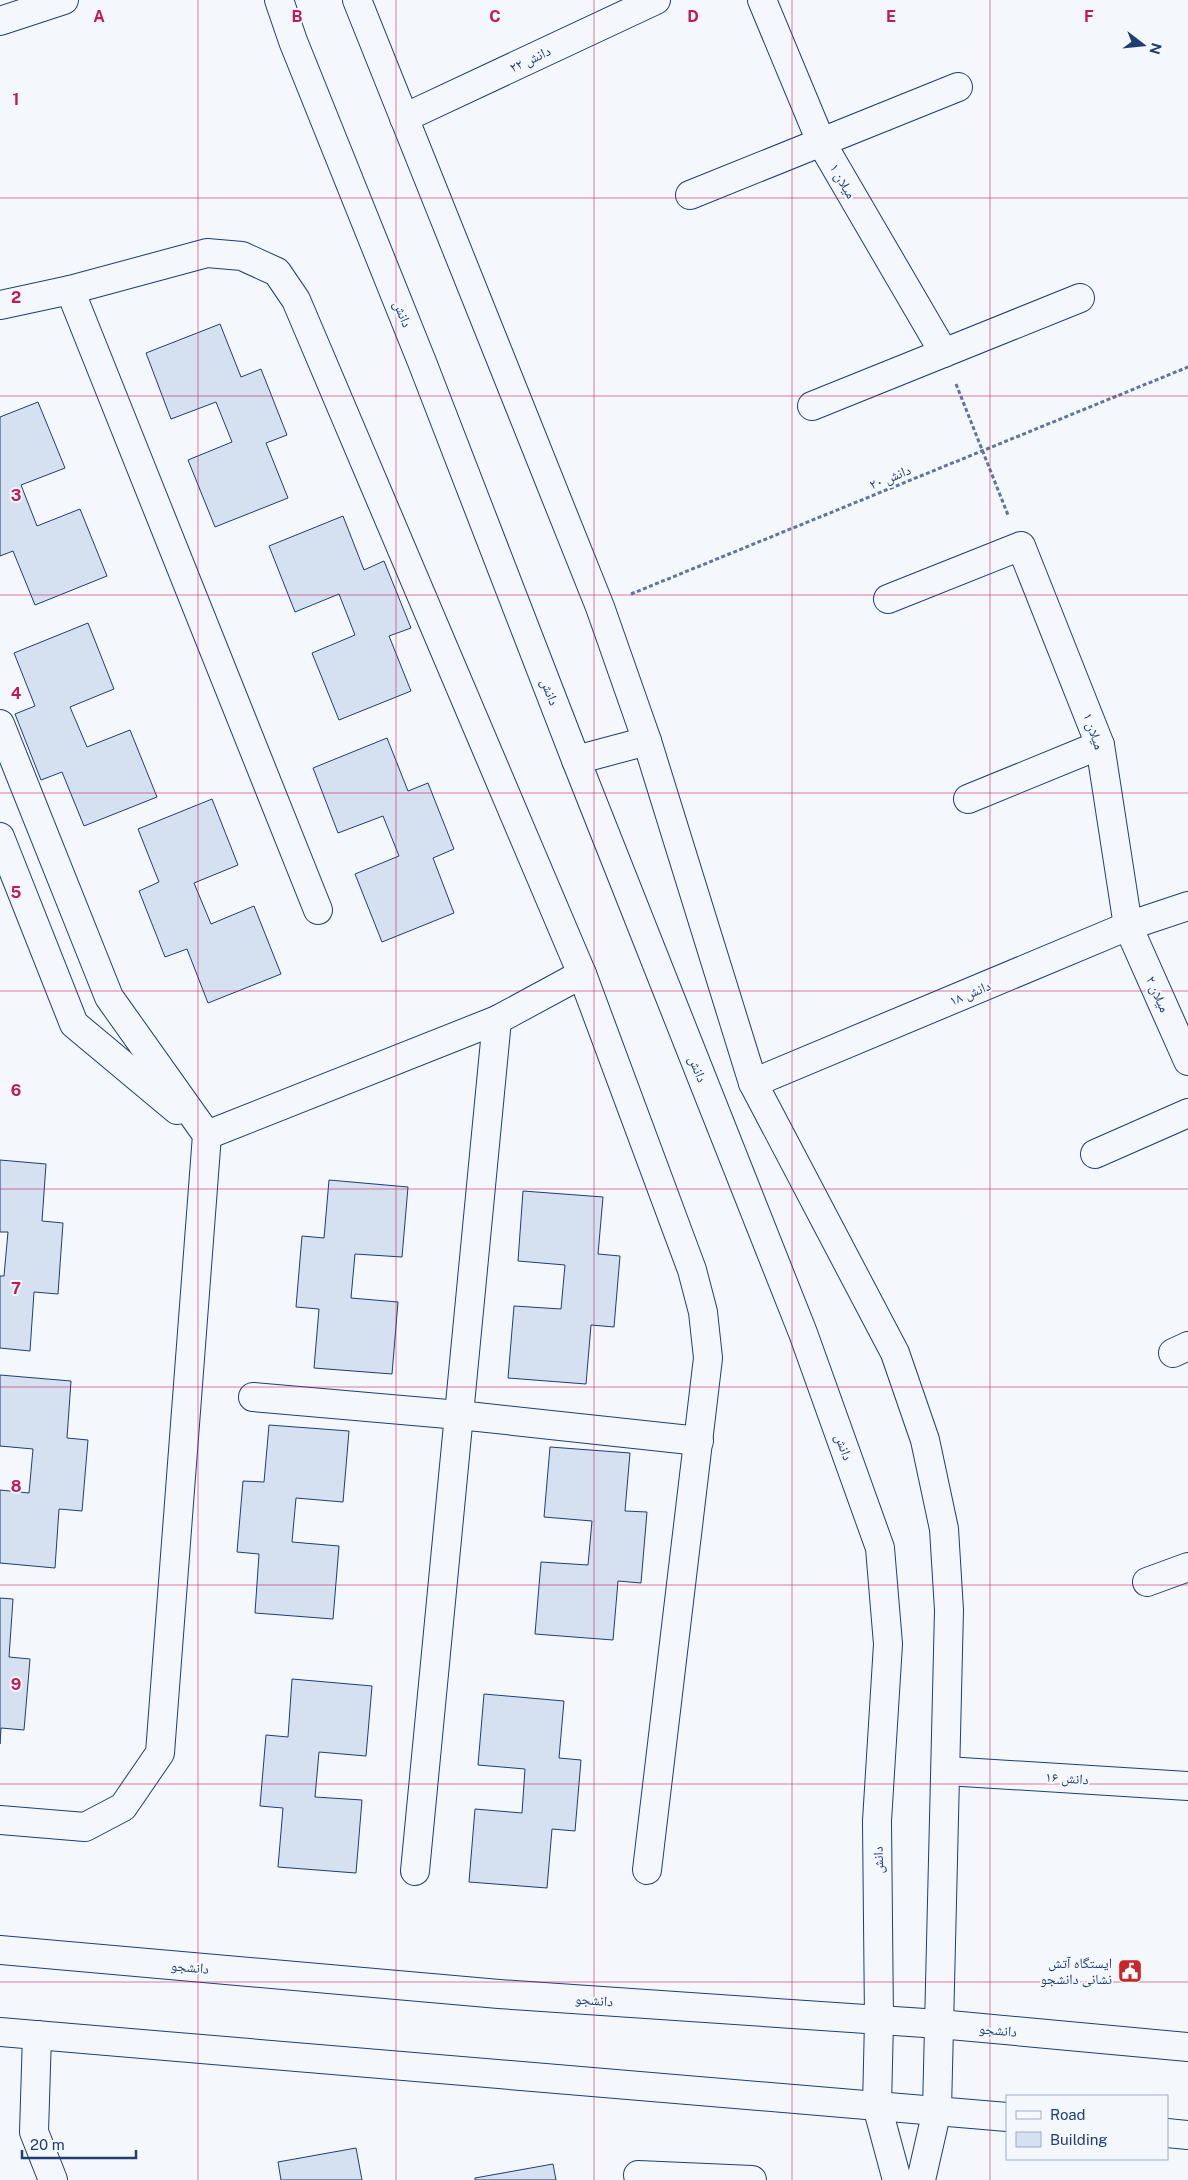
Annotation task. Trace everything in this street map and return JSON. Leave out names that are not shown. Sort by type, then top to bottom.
[{"type":"street","points":[[0,21],[64,0]]},
{"type":"street","name":"دانش","points":[[279,0],[293,41],[422,362],[576,760],[803,1333],[880,1548],[888,1644],[877,1821],[880,2021],[877,2106],[897,2180]]},
{"type":"street","points":[[357,0],[600,607],[646,741],[753,1083],[895,1353],[925,1440],[945,1538],[950,1610],[937,2110],[921,2180]]},
{"type":"street","name":"دانش ۲۲","points":[[404,118],[656,0]]},
{"type":"street","name":"میلان ۱","points":[[762,0],[821,142],[944,353]]},
{"type":"street","points":[[690,195],[958,87]]},
{"type":"street","points":[[0,305],[70,290],[207,253],[242,256],[277,272],[296,300],[582,974],[692,1270],[703,1312],[708,1358],[647,1870]]},
{"type":"street","points":[[70,290],[318,910]]},
{"type":"street","points":[[812,406],[1080,298]]},
{"type":"street","points":[[888,599],[1021,546]]},
{"type":"street","name":"میلان ۱","points":[[1021,546],[1100,745],[1128,926]]},
{"type":"street","points":[[0,724],[108,997],[207,1135],[160,1753],[123,1808],[86,1827],[0,1820]]},
{"type":"street","points":[[576,760],[646,741]]},
{"type":"street","points":[[968,799],[1100,745]]},
{"type":"street","points":[[0,837],[74,1024],[207,1135]]},
{"type":"street","name":"دانش ۱۸","points":[[753,1083],[1128,926],[1188,906]]},
{"type":"street","name":"میلان ۲","points":[[1128,926],[1188,1061]]},
{"type":"street","points":[[207,1135],[497,1020],[582,974]]},
{"type":"street","points":[[415,1871],[497,1020]]},
{"type":"street","points":[[1095,1154],[1188,1113]]},
{"type":"street","points":[[253,1397],[458,1415],[699,1440]]},
{"type":"street","points":[[1148,1582],[1188,1567]]},
{"type":"street","name":"دانش ۱۶","points":[[946,1770],[1188,1786]]},
{"type":"street","name":"دانشجو","points":[[0,1950],[499,1994],[939,2024],[1188,2047]]},
{"type":"street","points":[[0,2032],[1006,2117]]},
{"type":"street","points":[[37,2036],[34,2132],[53,2180]]},
{"type":"street","points":[[1168,2133],[1188,2135]]},
{"type":"street","points":[[638,2174],[752,2180]]},
{"type":"path","points":[[944,353],[1021,546]]},
{"type":"path","name":"دانش ۲۰","points":[[600,607],[1188,367]]},
{"type":"building","points":[[220,324],[241,377],[261,369],[287,435],[266,443],[288,498],[215,527],[188,460],[232,442],[216,402],[171,419],[146,353]]},
{"type":"building","points":[[38,402],[65,468],[21,485],[37,526],[80,509],[107,576],[35,605],[13,551],[0,556],[0,417]]},
{"type":"building","points":[[343,516],[364,570],[384,561],[411,628],[389,636],[411,691],[339,720],[312,653],[355,635],[339,594],[295,612],[269,546]]},
{"type":"building","points":[[88,623],[114,689],[70,707],[87,747],[130,730],[157,797],[84,826],[62,772],[41,780],[15,714],[35,706],[14,653]]},
{"type":"building","points":[[387,738],[408,791],[428,783],[454,849],[433,858],[454,913],[382,942],[355,874],[399,856],[383,816],[338,833],[313,768]]},
{"type":"building","points":[[212,799],[238,865],[194,883],[211,924],[254,906],[281,974],[208,1003],[187,949],[165,957],[139,891],[159,882],[138,829]]},
{"type":"building","points":[[0,1160],[46,1164],[42,1221],[63,1223],[58,1294],[34,1292],[30,1351],[0,1348],[0,1276],[4,1276],[8,1232],[0,1232]]},
{"type":"building","points":[[329,1180],[408,1187],[402,1257],[355,1254],[351,1298],[398,1302],[392,1374],[314,1368],[319,1309],[296,1307],[302,1236],[324,1238]]},
{"type":"building","points":[[523,1191],[603,1197],[598,1254],[620,1256],[614,1327],[591,1325],[586,1384],[508,1378],[514,1306],[561,1309],[565,1265],[518,1261]]},
{"type":"building","points":[[0,1375],[71,1381],[67,1438],[88,1440],[82,1511],[59,1509],[55,1568],[0,1563],[0,1490],[29,1493],[33,1449],[0,1446]]},
{"type":"building","points":[[269,1425],[349,1431],[343,1502],[296,1498],[292,1542],[339,1546],[333,1619],[255,1613],[259,1554],[237,1552],[243,1481],[264,1482]]},
{"type":"building","points":[[550,1447],[630,1453],[625,1511],[647,1512],[641,1583],[618,1581],[613,1640],[535,1634],[541,1562],[588,1565],[592,1521],[544,1517]]},
{"type":"building","points":[[0,1598],[13,1599],[9,1657],[30,1659],[24,1730],[1,1728],[0,1744]]},
{"type":"building","points":[[292,1679],[372,1686],[366,1756],[319,1752],[315,1797],[362,1800],[356,1873],[278,1867],[283,1808],[260,1806],[266,1735],[288,1737]]},
{"type":"building","points":[[484,1694],[564,1701],[559,1758],[581,1760],[575,1831],[552,1829],[547,1888],[469,1882],[475,1809],[522,1813],[525,1769],[478,1765]]},
{"type":"building","points":[[356,2148],[362,2180],[281,2180],[278,2162]]},
{"type":"building","points":[[553,2164],[556,2180],[475,2180],[475,2178]]},
{"type":"place","name":"ایستگاه آتش نشانی دانشجو","points":[[1130,1971]]}]
